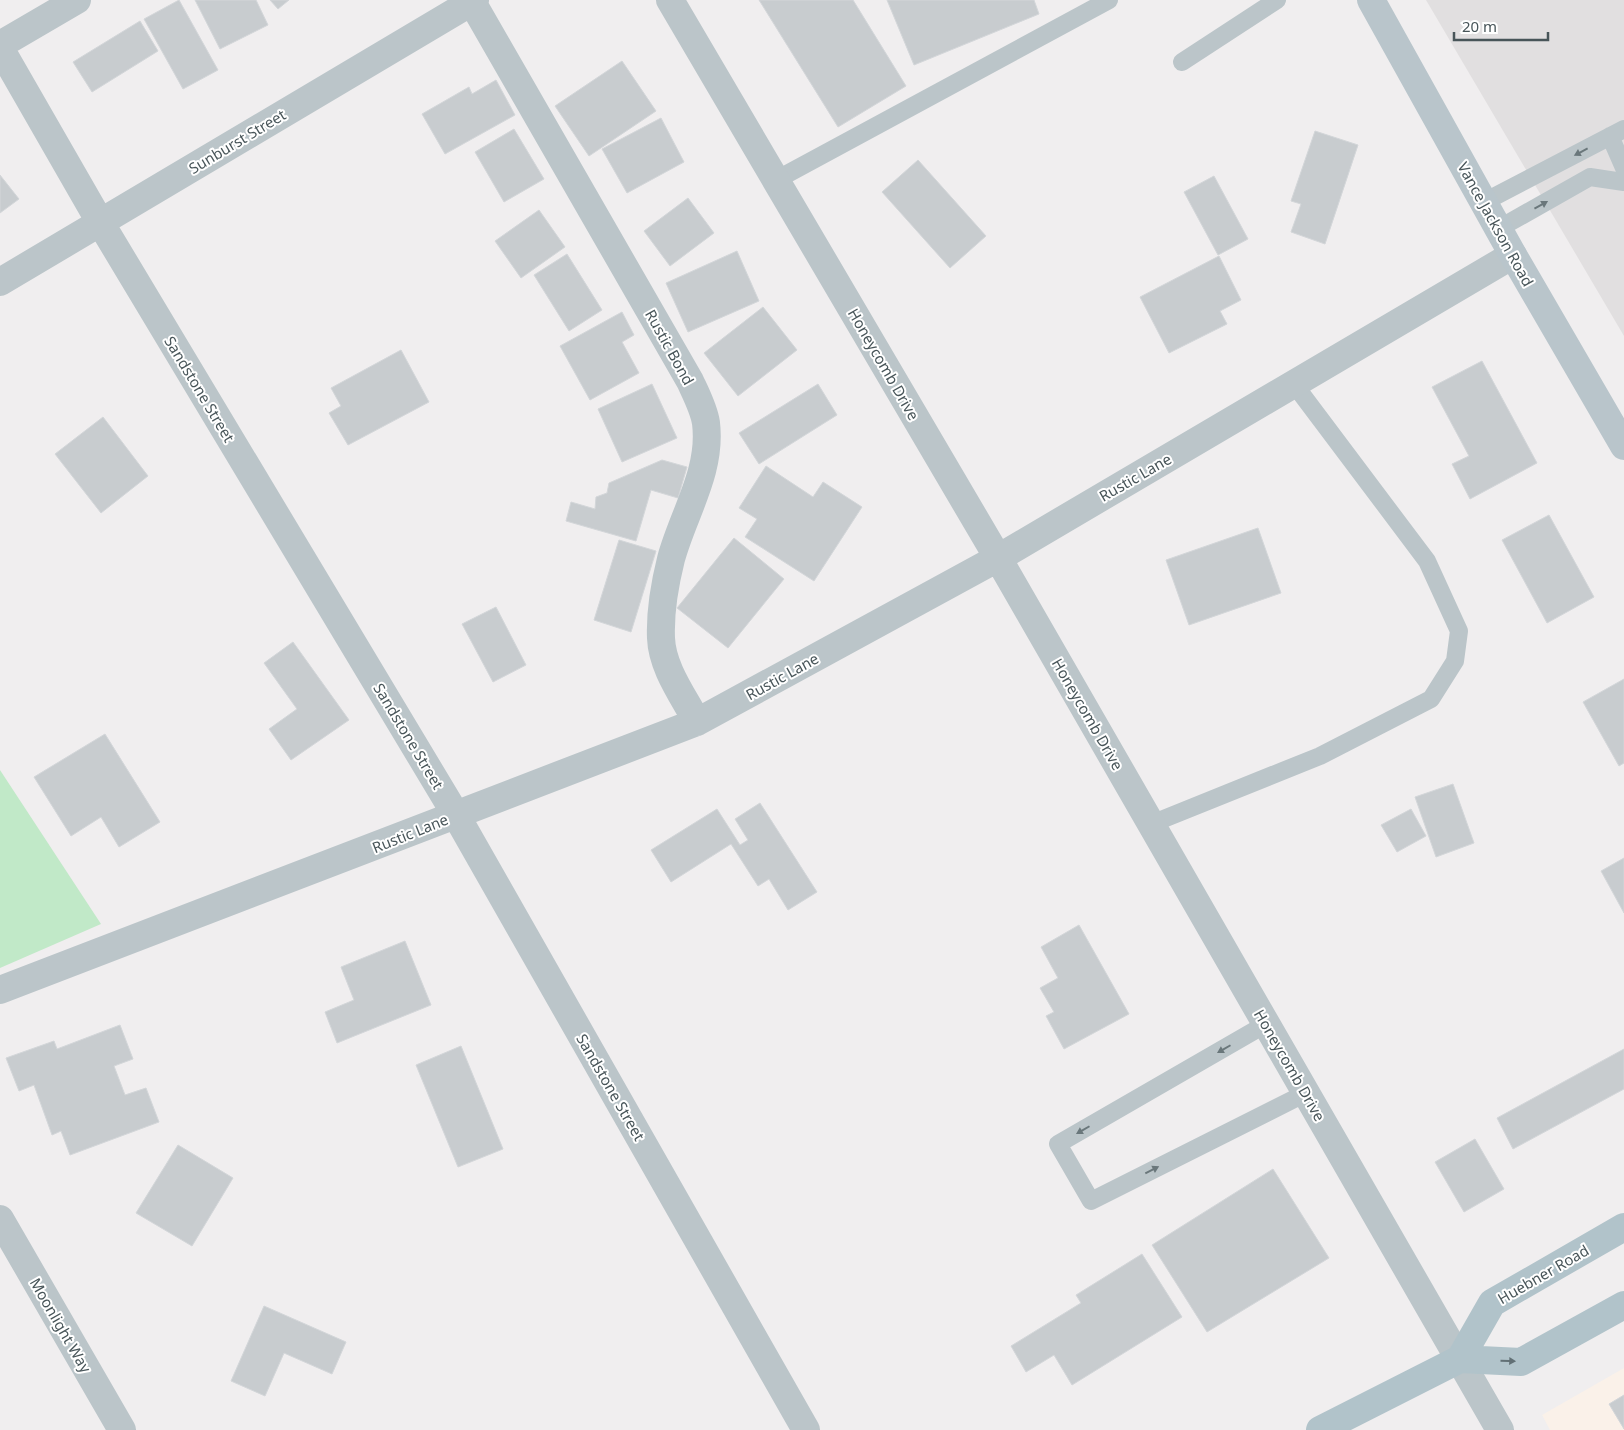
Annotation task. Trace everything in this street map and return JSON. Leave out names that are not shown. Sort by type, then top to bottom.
[{"type":"main road","name":"Vance Jackson Road","points":[[1371,0],[1498,229],[1624,446]]},
{"type":"main road","name":"Huebner Road","points":[[1460,1359],[1492,1303],[1624,1227]]},
{"type":"main road","points":[[1332,1428],[1460,1359],[1521,1362],[1624,1305]]},
{"type":"street","points":[[0,47],[77,0]]},
{"type":"street","name":"Honeycomb Drive","points":[[670,0],[998,558],[1500,1430]]},
{"type":"street","name":"Sunburst Street","points":[[0,282],[474,1]]},
{"type":"street","name":"Rustic Bond","points":[[474,1],[690,380],[706,422],[707,446],[697,492],[671,559],[664,601],[661,640],[670,672],[697,722]]},
{"type":"street","name":"Sandstone Street","points":[[0,47],[100,222],[456,815],[806,1430]]},
{"type":"street","name":"Rustic Lane","points":[[0,990],[697,722],[998,558],[1513,255]]},
{"type":"street","name":"Moonlight Way","points":[[0,1219],[122,1430]]},
{"type":"lane","points":[[776,180],[1109,0]]},
{"type":"lane","points":[[1182,62],[1277,0]]},
{"type":"lane","points":[[1484,202],[1617,133],[1624,168]]},
{"type":"lane","points":[[1498,229],[1590,178],[1624,182]]},
{"type":"lane","points":[[1151,824],[1320,756],[1431,699],[1455,661],[1459,631],[1427,561],[1294,384]]},
{"type":"lane","points":[[1266,1024],[1058,1144],[1091,1201],[1306,1093]]},
{"type":"shaded area","points":[[1426,0],[1624,0],[1624,336]]},
{"type":"shaded area","points":[[1624,1368],[1624,1430],[1550,1430],[1542,1415]]},
{"type":"green space","points":[[0,770],[101,924],[0,968]]},
{"type":"building","points":[[179,0],[218,70],[183,89],[144,19]]},
{"type":"building","points":[[195,0],[256,0],[268,25],[220,49]]},
{"type":"building","points":[[270,0],[289,0],[278,9]]},
{"type":"building","points":[[759,0],[853,0],[906,86],[838,127]]},
{"type":"building","points":[[887,0],[1034,0],[1039,14],[914,65]]},
{"type":"building","points":[[140,21],[158,51],[92,92],[73,62]]},
{"type":"building","points":[[622,61],[656,111],[589,156],[555,106]]},
{"type":"building","points":[[496,80],[515,115],[445,154],[422,114],[469,87],[472,94]]},
{"type":"building","points":[[661,118],[684,162],[627,193],[602,149]]},
{"type":"building","points":[[514,129],[544,179],[504,202],[475,152]]},
{"type":"building","points":[[1315,131],[1358,145],[1325,244],[1291,232],[1301,204],[1291,201]]},
{"type":"building","points":[[918,160],[986,236],[950,268],[882,192]]},
{"type":"building","points":[[0,175],[19,199],[0,213]]},
{"type":"building","points":[[1214,176],[1248,239],[1218,255],[1184,192]]},
{"type":"building","points":[[688,198],[714,233],[670,266],[644,231]]},
{"type":"building","points":[[539,210],[565,247],[521,278],[495,241]]},
{"type":"building","points":[[737,251],[759,301],[688,332],[666,283]]},
{"type":"building","points":[[567,254],[602,310],[569,331],[534,275]]},
{"type":"building","points":[[1219,256],[1241,300],[1220,311],[1227,324],[1169,353],[1140,297]]},
{"type":"building","points":[[763,307],[797,350],[738,396],[704,353]]},
{"type":"building","points":[[622,312],[634,335],[622,342],[639,373],[590,400],[560,346]]},
{"type":"building","points":[[401,350],[429,402],[348,445],[329,413],[341,406],[331,388]]},
{"type":"building","points":[[1482,361],[1537,463],[1470,499],[1452,464],[1469,456],[1432,387]]},
{"type":"building","points":[[652,384],[677,438],[622,462],[598,409]]},
{"type":"building","points":[[818,384],[837,415],[759,464],[739,433]]},
{"type":"building","points":[[103,417],[148,476],[101,513],[55,454]]},
{"type":"building","points":[[662,460],[687,467],[678,498],[651,490],[636,541],[566,521],[571,502],[595,509],[596,497],[607,493],[609,483]]},
{"type":"building","points":[[766,466],[813,497],[823,482],[862,507],[814,581],[745,537],[757,519],[739,508]]},
{"type":"building","points":[[1549,515],[1594,597],[1547,623],[1502,540]]},
{"type":"building","points":[[1258,528],[1281,593],[1189,625],[1166,560]]},
{"type":"building","points":[[734,538],[784,579],[728,648],[677,608]]},
{"type":"building","points":[[619,540],[656,551],[631,632],[594,620]]},
{"type":"building","points":[[496,607],[526,665],[493,682],[462,624]]},
{"type":"building","points":[[293,642],[349,720],[291,760],[269,729],[297,709],[264,663]]},
{"type":"building","points":[[1624,679],[1624,763],[1619,766],[1583,702]]},
{"type":"building","points":[[105,734],[160,822],[119,847],[101,817],[71,836],[34,777]]},
{"type":"building","points":[[1453,784],[1474,843],[1436,857],[1415,797]]},
{"type":"building","points":[[760,803],[817,892],[788,910],[769,879],[758,886],[731,844],[671,882],[651,850],[717,809],[740,845],[748,840],[735,819]]},
{"type":"building","points":[[1411,809],[1426,836],[1397,852],[1381,825]]},
{"type":"building","points":[[1624,858],[1624,913],[1601,871]]},
{"type":"building","points":[[1079,925],[1129,1014],[1064,1049],[1046,1016],[1054,1012],[1040,988],[1058,978],[1041,947]]},
{"type":"building","points":[[405,941],[431,1005],[337,1043],[325,1012],[354,1000],[341,967]]},
{"type":"building","points":[[120,1025],[133,1059],[114,1066],[125,1095],[146,1088],[159,1122],[70,1155],[61,1131],[52,1135],[34,1085],[19,1091],[6,1058],[54,1041],[57,1049]]},
{"type":"building","points":[[461,1046],[503,1149],[458,1167],[416,1065]]},
{"type":"building","points":[[1624,1049],[1624,1089],[1513,1149],[1497,1118]]},
{"type":"building","points":[[1475,1139],[1504,1189],[1464,1212],[1435,1162]]},
{"type":"building","points":[[178,1145],[233,1178],[192,1246],[136,1213]]},
{"type":"building","points":[[1273,1169],[1329,1258],[1207,1332],[1152,1245]]},
{"type":"building","points":[[1142,1254],[1182,1317],[1072,1385],[1054,1355],[1026,1372],[1011,1346],[1081,1303],[1076,1295]]},
{"type":"building","points":[[264,1306],[346,1342],[332,1374],[284,1353],[265,1396],[231,1381]]},
{"type":"building","points":[[1624,1395],[1624,1429],[1609,1404]]}]
